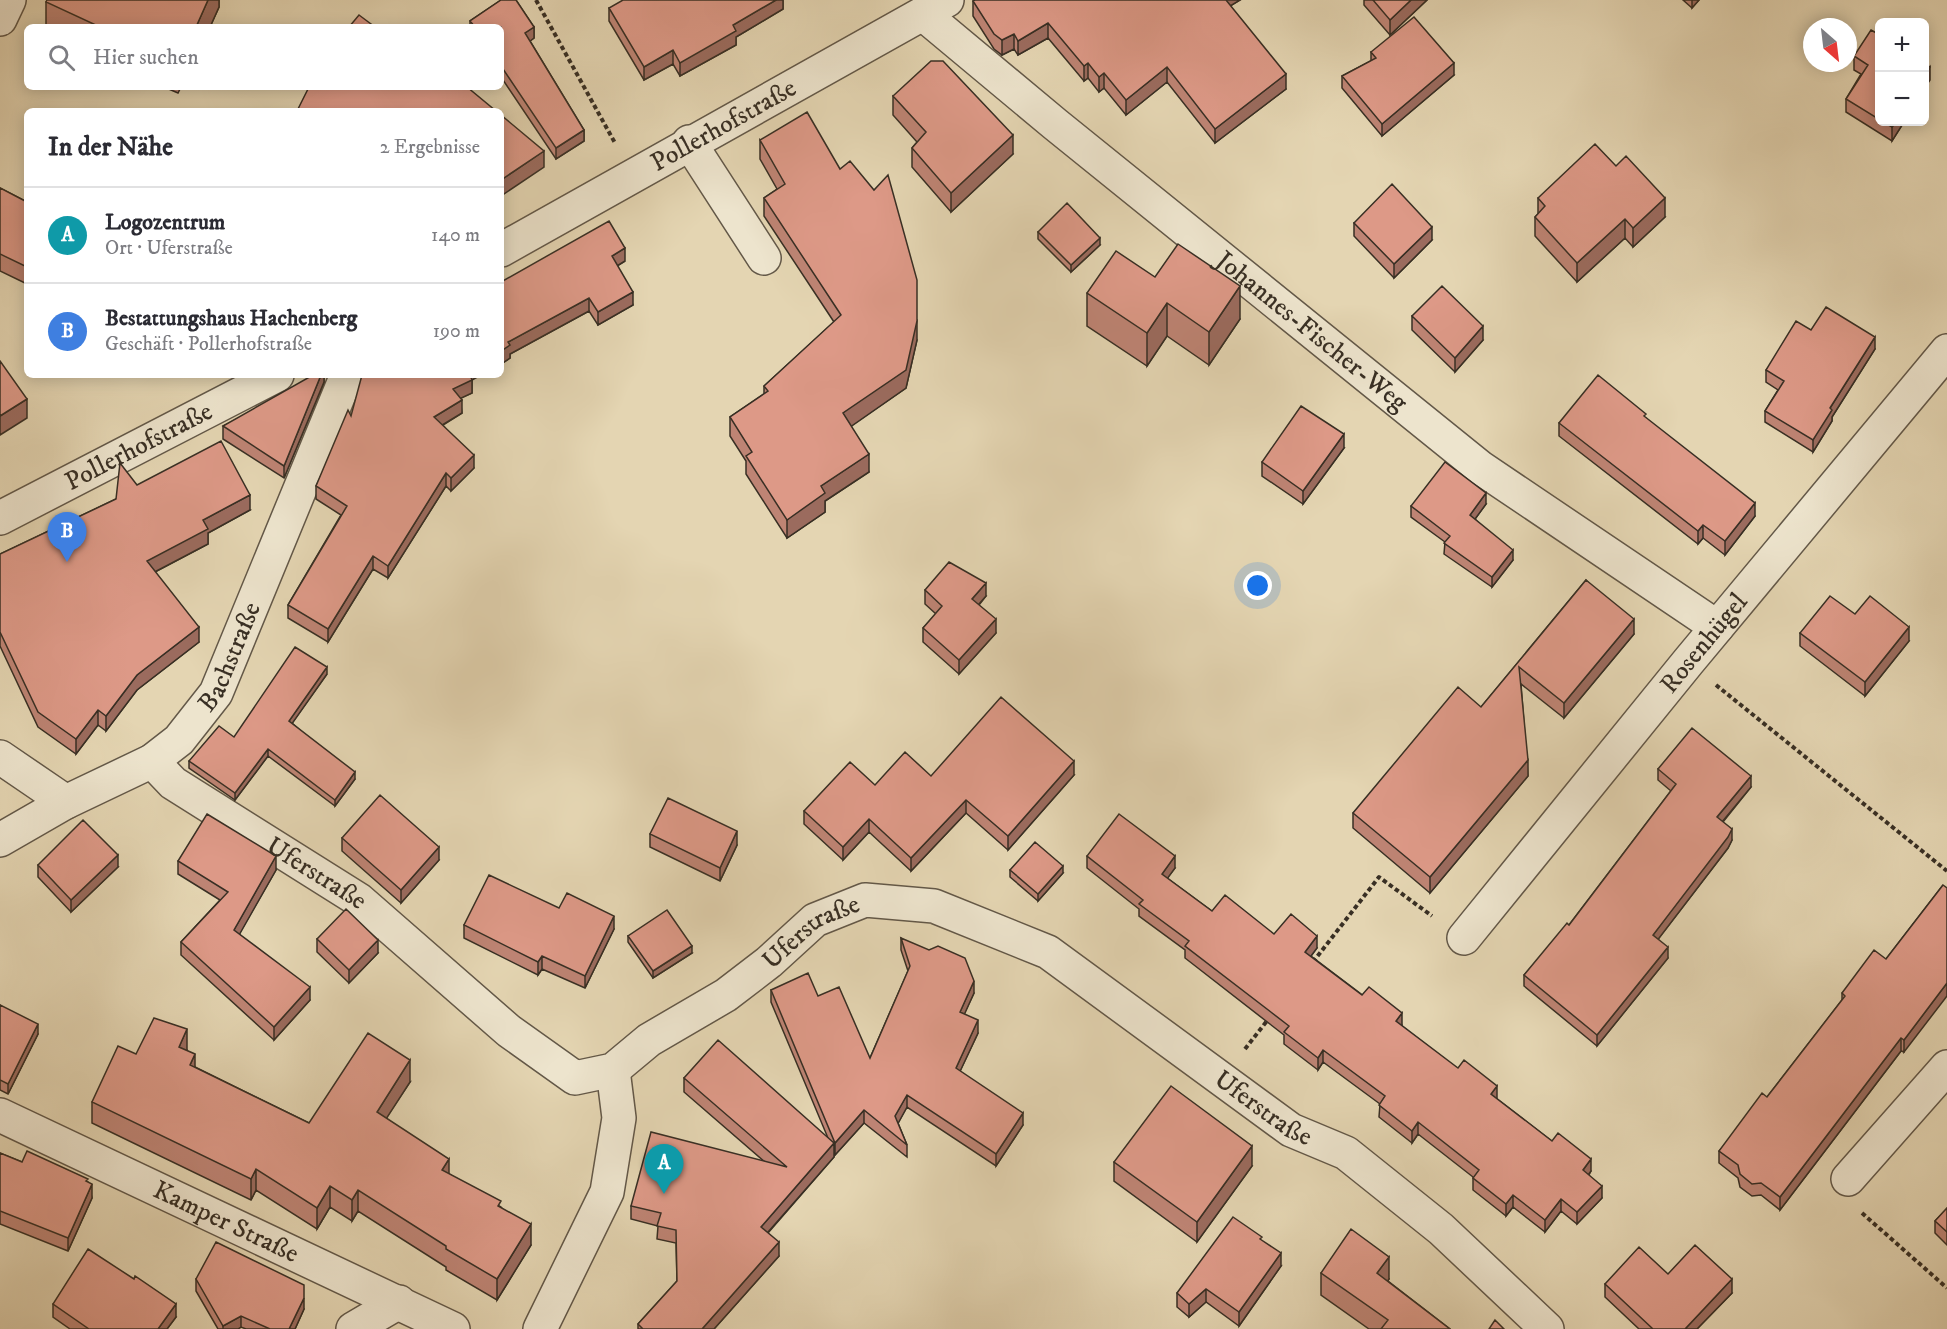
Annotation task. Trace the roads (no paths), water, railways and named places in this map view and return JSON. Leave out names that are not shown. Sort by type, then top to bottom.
[{"type":"street","points":[[0,19],[9,0]]},
{"type":"street","name":"Pollerhofstraße","points":[[504,248],[689,142],[935,7]]},
{"type":"street","name":"Johannes-Fischer-Weg","points":[[935,7],[1055,124],[1481,468],[1718,627]]},
{"type":"street","points":[[689,142],[764,258]]},
{"type":"street","name":"Rosenhügel","points":[[1464,938],[1688,662],[1947,351]]},
{"type":"street","name":"Pollerhofstraße","points":[[0,518],[271,378]]},
{"type":"street","name":"Bachstraße","points":[[0,840],[66,802],[152,761],[179,740],[216,693],[346,378]]},
{"type":"street","points":[[0,758],[66,802]]},
{"type":"street","name":"Uferstraße","points":[[152,761],[173,783],[359,900],[509,1031],[575,1078],[613,1070],[649,1040],[726,995],[769,962],[815,920],[865,900],[934,906],[1048,952],[1291,1130],[1346,1153],[1441,1229],[1547,1329]]},
{"type":"street","points":[[1848,1179],[1947,1067]]},
{"type":"street","points":[[540,1329],[607,1192],[619,1118],[613,1070]]},
{"type":"street","name":"Kamper Straße","points":[[0,1115],[453,1329]]},
{"type":"street","points":[[353,1329],[399,1302]]},
{"type":"place","name":"Bestattungshaus Hachenberg","points":[[67,562]]},
{"type":"place","name":"Logozentrum","points":[[664,1194]]}]
